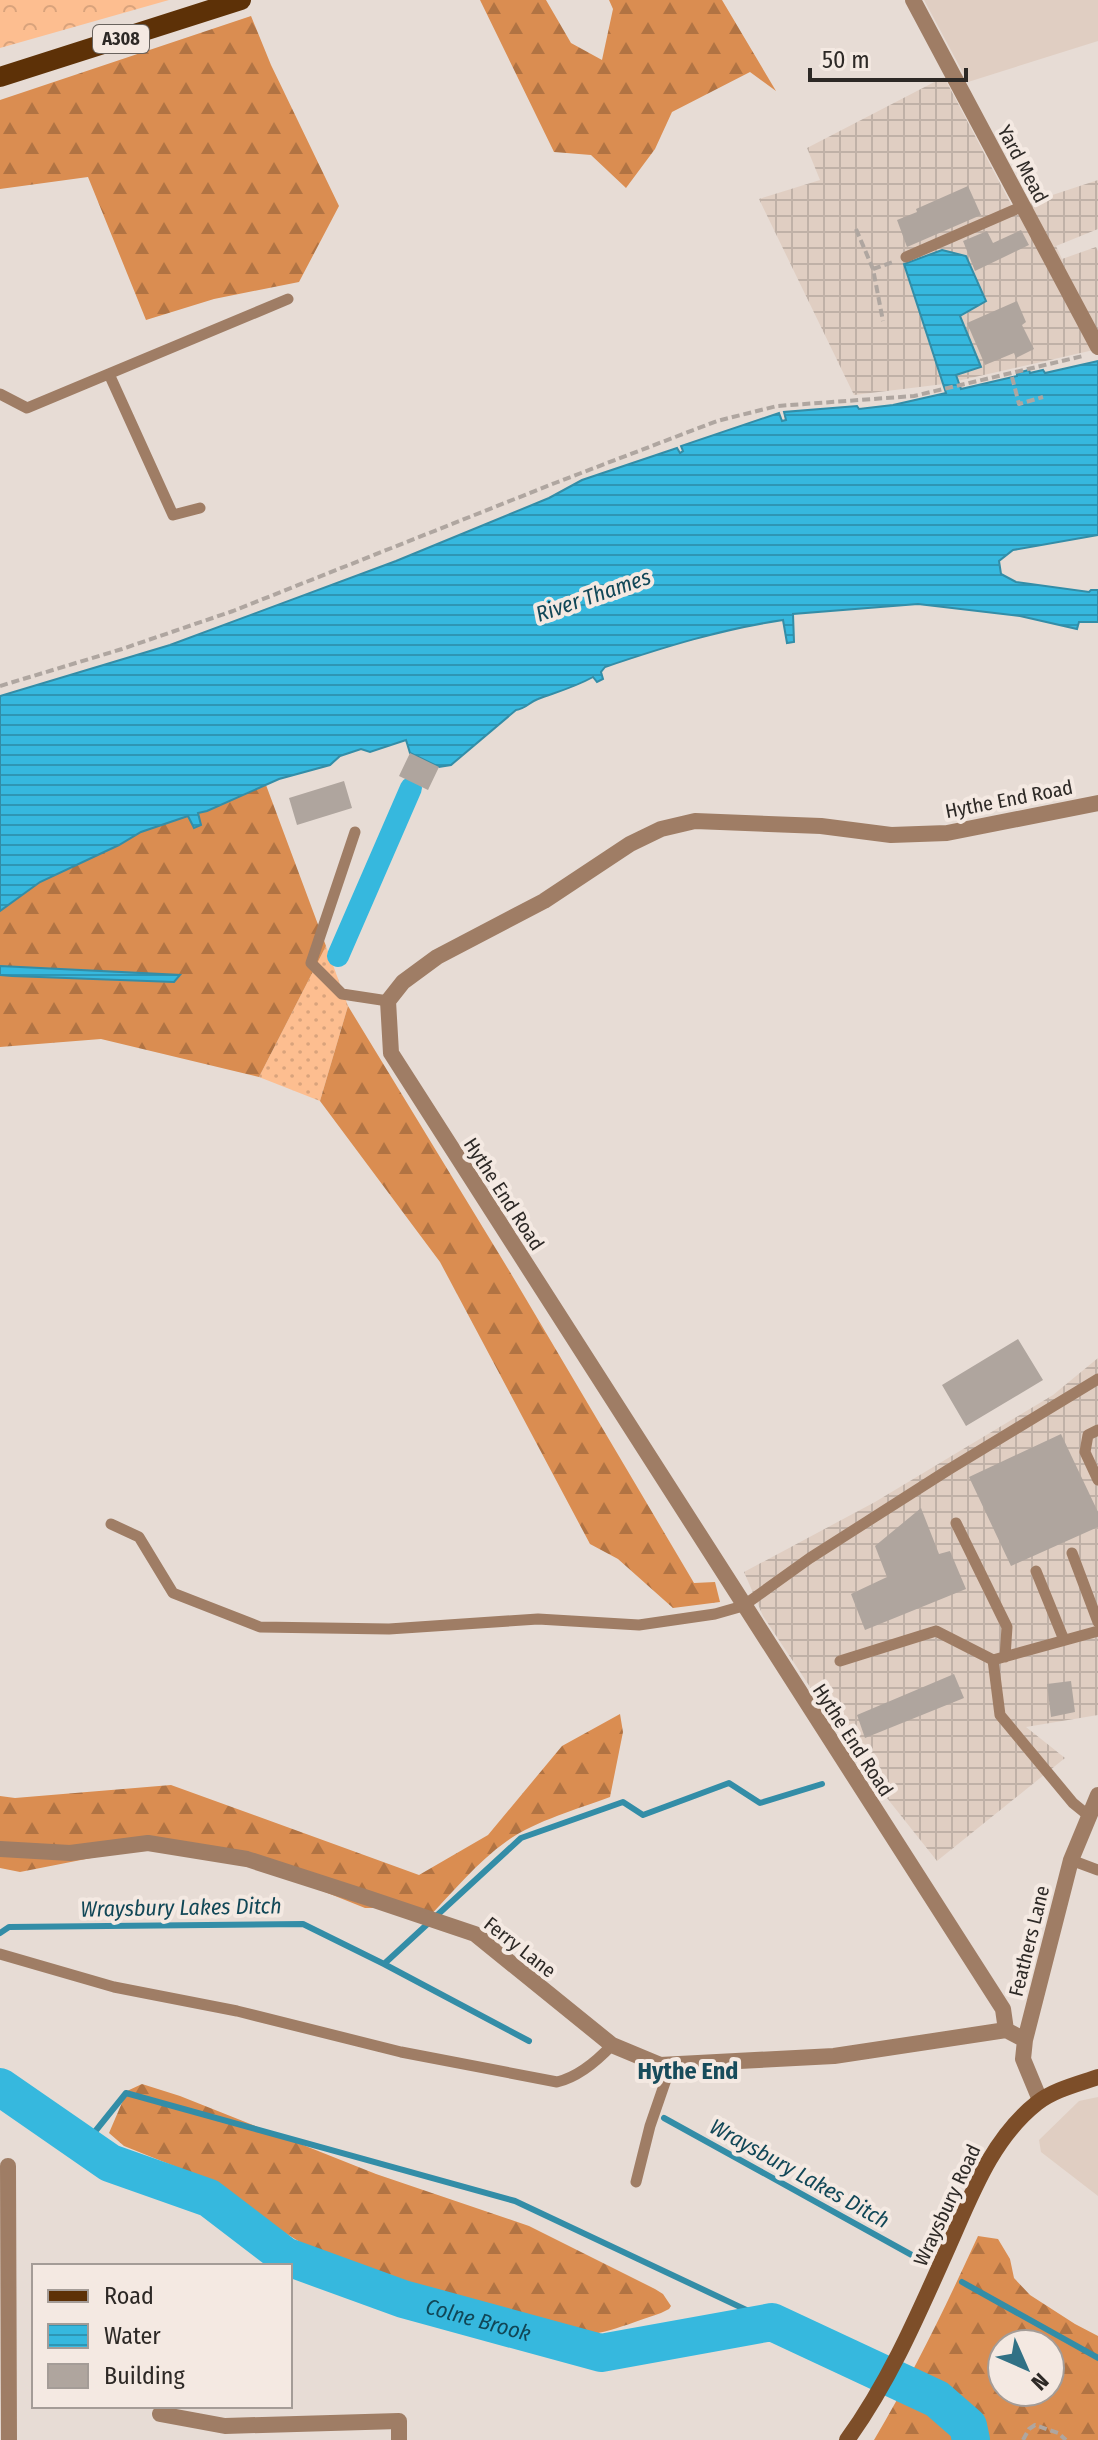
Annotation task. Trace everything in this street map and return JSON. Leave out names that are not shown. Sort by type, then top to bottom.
[{"type":"main road","name":"A308","points":[[0,77],[241,0]]},
{"type":"main road","points":[[1040,2100],[1098,2077]]},
{"type":"main road","name":"Wraysbury Road","points":[[847,2440],[876,2399],[995,2150],[1010,2127],[1040,2100]]},
{"type":"street","name":"Yard Mead","points":[[913,0],[1098,347]]},
{"type":"street","name":"Hythe End Road","points":[[1006,2030],[1003,2009],[391,1053],[388,1001],[403,982],[437,957],[544,901],[630,844],[661,829],[695,821],[821,826],[891,835],[947,833],[1098,803]]},
{"type":"street","name":"Feathers Lane","points":[[1040,2100],[1023,2059],[1025,2040],[1071,1860],[1098,1795]]},
{"type":"street","name":"Ferry Lane","points":[[0,1849],[70,1853],[148,1843],[247,1859],[475,1934],[612,2045],[660,2065],[834,2056],[1006,2030]]},
{"type":"street","points":[[1006,2030],[1025,2040]]},
{"type":"street","points":[[8,2166],[9,2440]]},
{"type":"street","points":[[160,2414],[225,2426],[399,2421],[399,2440]]},
{"type":"lane","points":[[906,257],[1023,206]]},
{"type":"lane","points":[[0,394],[27,408],[288,299]]},
{"type":"lane","points":[[109,374],[173,515],[200,508]]},
{"type":"lane","points":[[355,832],[311,963],[342,994],[388,1001]]},
{"type":"lane","points":[[111,1524],[139,1537],[173,1593],[260,1627],[389,1629],[538,1619],[639,1625],[715,1614],[743,1606],[810,1558],[1098,1379]]},
{"type":"lane","points":[[1098,1430],[1088,1435],[1085,1452],[1098,1480]]},
{"type":"lane","points":[[956,1523],[1007,1627],[999,1658],[1000,1715],[1073,1803],[1089,1816]]},
{"type":"lane","points":[[1072,1553],[1098,1622]]},
{"type":"lane","points":[[1036,1571],[1064,1640]]},
{"type":"lane","points":[[840,1661],[936,1631],[999,1658],[1098,1631]]},
{"type":"lane","points":[[1071,1860],[1098,1870]]},
{"type":"lane","points":[[0,1954],[114,1987],[237,2011],[401,2052],[557,2082],[576,2075],[612,2045]]},
{"type":"lane","points":[[636,2182],[650,2126],[671,2065]]},
{"type":"path","points":[[856,229],[873,269],[883,321]]},
{"type":"path","points":[[873,269],[906,257]]},
{"type":"path","points":[[0,686],[233,611],[717,421],[777,406],[914,396],[1083,356]]},
{"type":"path","points":[[1012,377],[1019,404],[1043,397]]},
{"type":"path","points":[[1023,2440],[1035,2425],[1058,2433],[1066,2440]]},
{"type":"shaded area","points":[[924,0],[1098,0],[1098,41],[968,82]]},
{"type":"shaded area","points":[[944,77],[1013,208],[1098,180],[1098,229],[1056,246],[1062,259],[1096,247],[1098,251],[1098,349],[944,384],[854,395],[759,199],[820,180],[807,148]]},
{"type":"shaded area","points":[[1098,1358],[1098,1715],[1026,1727],[1065,1758],[937,1861],[867,1773],[763,1616],[744,1572],[875,1502],[1053,1395]]},
{"type":"shaded area","points":[[1098,2097],[1098,2196],[1041,2152],[1039,2140],[1079,2101]]},
{"type":"green space","points":[[0,0],[169,0],[0,48]]},
{"type":"green space","points":[[480,0],[546,0],[571,43],[602,60],[613,9],[609,0],[722,0],[776,91],[750,72],[672,112],[655,149],[626,188],[591,155],[554,152]]},
{"type":"green space","points":[[251,16],[271,65],[339,206],[299,282],[214,299],[146,320],[88,177],[0,189],[0,100]]},
{"type":"green space","points":[[266,785],[326,946],[259,1077],[101,1039],[0,1047],[0,975],[180,975],[0,966],[0,911],[40,882],[141,832],[189,815],[194,828],[198,813]]},
{"type":"green space","points":[[326,946],[348,1006],[320,1101],[259,1077]]},
{"type":"green space","points":[[348,1006],[694,1583],[715,1582],[720,1602],[673,1608],[618,1559],[590,1544],[440,1262],[320,1101]]},
{"type":"green space","points":[[620,1714],[623,1732],[610,1797],[543,1821],[507,1841],[475,1868],[427,1919],[402,1908],[365,1908],[265,1868],[147,1847],[20,1872],[0,1868],[0,1796],[15,1798],[171,1785],[419,1875],[488,1835],[562,1746]]},
{"type":"green space","points":[[142,2084],[180,2096],[376,2174],[529,2226],[655,2289],[671,2306],[661,2313],[598,2333],[551,2336],[532,2334],[353,2274],[174,2166],[124,2146],[109,2133],[127,2091]]},
{"type":"green space","points":[[978,2236],[998,2239],[1010,2259],[1014,2278],[1030,2295],[1098,2336],[1098,2440],[874,2440],[941,2314]]},
{"type":"water","name":"River Thames","points":[[942,250],[966,256],[986,301],[960,316],[981,367],[956,375],[961,389],[1017,376],[1017,373],[1029,370],[1030,373],[1043,370],[1045,373],[1098,361],[1098,535],[1013,550],[999,561],[1001,574],[1016,582],[1089,592],[1098,590],[1098,622],[1079,622],[1077,629],[1020,616],[918,604],[793,614],[794,642],[787,643],[783,620],[693,639],[605,667],[601,672],[603,679],[597,682],[593,677],[535,700],[516,710],[451,765],[439,767],[410,753],[406,740],[370,752],[361,749],[340,756],[330,765],[279,779],[198,813],[201,825],[194,828],[188,816],[141,832],[40,882],[0,911],[0,696],[170,645],[396,561],[549,498],[582,480],[677,448],[680,453],[683,451],[681,446],[779,413],[782,421],[786,420],[784,412],[857,406],[859,409],[946,393],[904,264]]},
{"type":"water","points":[[0,966],[180,975],[174,982],[12,976],[0,975]]},
{"type":"building","points":[[968,186],[981,215],[907,247],[897,220]]},
{"type":"building","points":[[1021,230],[1029,245],[975,271],[963,241],[987,231],[993,243]]},
{"type":"building","points":[[1017,301],[1026,322],[1022,325],[1034,349],[1016,358],[1014,353],[985,365],[967,323]]},
{"type":"building","points":[[410,753],[439,767],[428,790],[399,776]]},
{"type":"building","points":[[344,781],[352,808],[297,825],[289,798]]},
{"type":"building","points":[[1018,1339],[1043,1380],[966,1426],[942,1385]]},
{"type":"building","points":[[1061,1434],[1098,1512],[1098,1527],[1011,1566],[969,1477]]},
{"type":"building","points":[[921,1508],[939,1554],[950,1551],[966,1589],[865,1630],[851,1594],[887,1577],[875,1546]]},
{"type":"building","points":[[954,1674],[964,1698],[865,1738],[857,1715]]},
{"type":"building","points":[[1071,1681],[1075,1712],[1051,1717],[1047,1684]]},
{"type":"waterway","points":[[338,956],[411,788]]},
{"type":"waterway","points":[[384,1964],[521,1838],[623,1802],[643,1815],[729,1783],[760,1803],[822,1784]]},
{"type":"waterway","name":"Wraysbury Lakes Ditch","points":[[0,1933],[9,1927],[303,1924],[529,2041]]},
{"type":"waterway","name":"Colne Brook","points":[[0,2087],[110,2163],[209,2198],[285,2256],[403,2299],[601,2353],[772,2322],[937,2399],[968,2426],[971,2440]]},
{"type":"waterway","points":[[85,2144],[126,2093],[515,2201],[772,2322]]},
{"type":"waterway","name":"Wraysbury Lakes Ditch","points":[[664,2118],[919,2259]]},
{"type":"waterway","name":"Wraysbury Lakes Ditch","points":[[962,2282],[1098,2358]]},
{"type":"district","name":"Hythe End","points":[[688,2071]]}]
